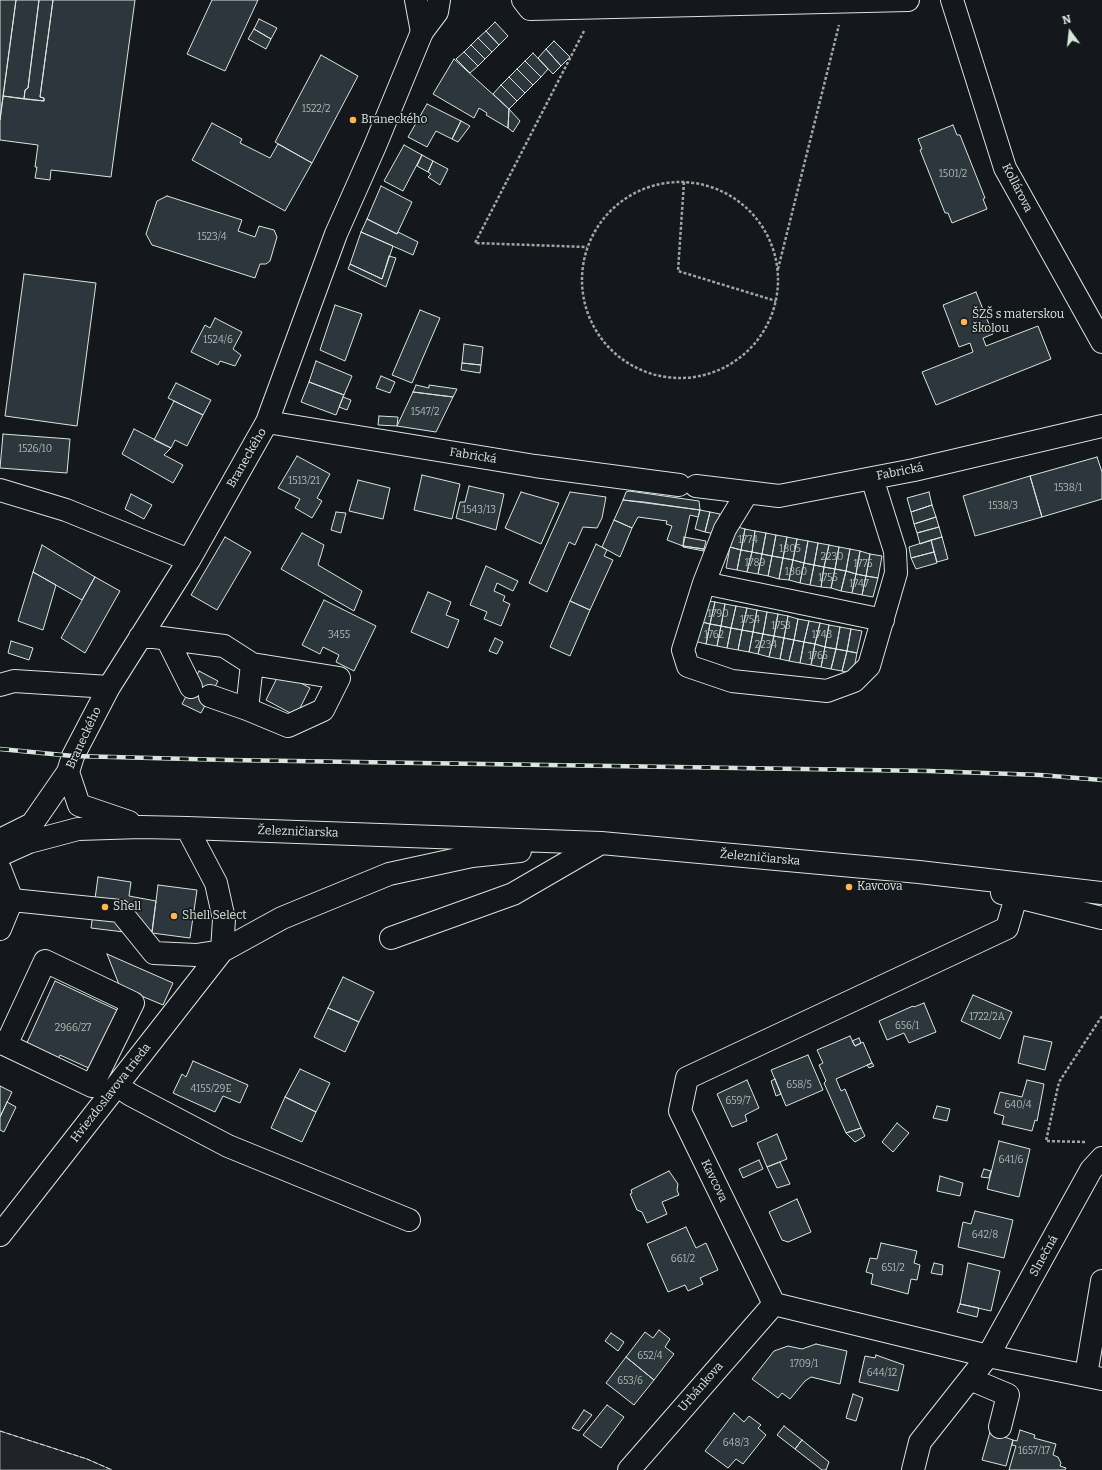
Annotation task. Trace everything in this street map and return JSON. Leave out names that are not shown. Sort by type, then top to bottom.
[{"type":"street","points":[[416,0],[422,32]]},
{"type":"street","name":"Braneckého","points":[[0,840],[32,824],[68,772],[73,756],[108,687],[189,560],[267,422],[336,234],[375,146],[422,32],[437,12],[439,0]]},
{"type":"street","points":[[523,0],[530,9],[908,0]]},
{"type":"street","name":"Kollárova","points":[[952,0],[1005,168],[1102,342]]},
{"type":"street","name":"Fabrická","points":[[267,422],[535,466],[779,496],[914,470],[1102,426]]},
{"type":"street","points":[[747,493],[725,529],[704,583],[683,650],[688,666],[732,681],[827,691],[854,681],[869,666],[896,572],[895,551],[872,478]]},
{"type":"street","points":[[0,490],[66,510],[189,560]]},
{"type":"street","points":[[704,583],[883,620]]},
{"type":"street","points":[[140,637],[167,639],[224,646],[252,664],[339,678],[323,710],[288,726],[200,691],[167,639]]},
{"type":"street","points":[[247,709],[252,664]]},
{"type":"street","points":[[0,685],[14,682],[108,687]]},
{"type":"street","points":[[68,772],[79,805],[141,827]]},
{"type":"street","name":"Železničiarska","points":[[0,855],[29,842],[78,829],[141,827],[187,828],[601,843],[919,872],[1102,893]]},
{"type":"street","points":[[12,900],[120,911],[154,953],[196,955],[222,951],[224,919],[216,883],[187,828]]},
{"type":"street","points":[[391,938],[513,894],[601,843]]},
{"type":"street","name":"Železničiarska","points":[[222,951],[282,918],[389,874],[472,856],[601,843]]},
{"type":"street","points":[[0,869],[12,900],[0,929]]},
{"type":"street","name":"Železničiarska","points":[[919,872],[1102,918]]},
{"type":"street","name":"Kavcova","points":[[774,1304],[680,1111],[687,1078],[1007,928],[1016,897]]},
{"type":"street","name":"Hviezdoslavova trieda","points":[[0,1236],[222,951]]},
{"type":"street","points":[[45,961],[133,1003],[92,1086],[3,1044],[45,961]]},
{"type":"street","points":[[117,1086],[130,1095],[228,1146],[409,1220]]},
{"type":"street","name":"Slnečná","points":[[913,1470],[920,1442],[988,1356],[1091,1170],[1102,1158]]},
{"type":"street","points":[[774,1304],[988,1356],[1094,1377],[1102,1281]]},
{"type":"street","name":"Urbánkova","points":[[628,1470],[774,1304]]},
{"type":"street","points":[[970,1379],[1008,1395],[1000,1427]]},
{"type":"path","points":[[778,269],[771,242],[756,219],[741,204],[711,187],[684,182],[656,185],[627,197],[603,219],[587,247],[581,279],[586,310],[600,339],[623,361],[652,375],[684,378],[716,372],[743,355],[764,331],[776,301],[778,269],[845,1]]},
{"type":"path","points":[[587,247],[475,242],[596,8]]},
{"type":"path","points":[[684,182],[678,271],[776,301]]},
{"type":"path","points":[[1088,1142],[1046,1141],[1059,1082],[1102,1016]]},
{"type":"shaded area","points":[[0,1431],[87,1459],[112,1470],[0,1470]]},
{"type":"building","points":[[0,0],[16,0],[0,120]]},
{"type":"building","points":[[16,0],[39,0],[28,88],[25,90],[24,99],[3,96]]},
{"type":"building","points":[[39,0],[53,0],[40,97],[44,98],[44,101],[24,99],[25,90],[28,88]]},
{"type":"building","points":[[53,0],[135,0],[111,177],[51,170],[50,180],[35,178],[38,145],[0,140],[0,120],[3,96],[44,101],[44,98],[40,97]]},
{"type":"building","points":[[212,0],[258,0],[225,71],[187,54]]},
{"type":"building","points":[[259,19],[277,28],[271,39],[254,29]]},
{"type":"building","points":[[495,22],[508,36],[499,45],[486,31]]},
{"type":"building","points":[[254,29],[271,39],[266,49],[248,39]]},
{"type":"building","points":[[486,31],[499,45],[492,52],[478,38]]},
{"type":"building","points":[[478,38],[492,52],[485,59],[471,45]]},
{"type":"building","points":[[554,41],[570,57],[561,66],[546,49]]},
{"type":"building","points":[[471,45],[485,59],[478,66],[464,52]]},
{"type":"building","points":[[546,49],[561,66],[553,74],[538,58]]},
{"type":"building","points":[[464,52],[478,66],[470,73],[456,59]]},
{"type":"building","points":[[533,53],[548,69],[541,77],[525,61]]},
{"type":"building","points":[[321,55],[358,76],[312,163],[275,142]]},
{"type":"building","points":[[454,59],[509,109],[508,128],[486,115],[487,113],[479,108],[474,118],[433,94]]},
{"type":"building","points":[[525,61],[541,77],[533,85],[517,69]]},
{"type":"building","points":[[517,69],[533,85],[525,93],[509,77]]},
{"type":"building","points":[[509,77],[525,93],[517,101],[501,85]]},
{"type":"building","points":[[501,85],[517,101],[509,109],[493,94]]},
{"type":"building","points":[[427,104],[461,121],[452,139],[436,131],[427,147],[408,137]]},
{"type":"building","points":[[509,109],[520,121],[513,132],[508,128]]},
{"type":"building","points":[[461,121],[470,126],[458,142],[452,139]]},
{"type":"building","points":[[212,123],[242,139],[240,143],[270,158],[278,144],[312,163],[285,211],[192,160]]},
{"type":"building","points":[[953,125],[957,135],[960,135],[985,198],[983,199],[987,209],[952,223],[948,213],[945,213],[920,150],[922,149],[918,139]]},
{"type":"building","points":[[404,145],[422,155],[403,191],[384,181]]},
{"type":"building","points":[[422,155],[433,161],[428,172],[417,166]]},
{"type":"building","points":[[433,161],[448,169],[440,185],[428,177],[431,174],[428,172]]},
{"type":"building","points":[[381,186],[412,202],[397,234],[367,219]]},
{"type":"building","points":[[167,196],[242,220],[238,231],[255,237],[259,226],[274,230],[277,237],[270,261],[266,264],[260,264],[255,278],[152,245],[146,234],[157,201]]},
{"type":"building","points":[[367,219],[397,234],[398,232],[418,242],[413,255],[361,232]]},
{"type":"building","points":[[361,232],[393,246],[382,279],[350,264]]},
{"type":"building","points":[[389,256],[396,258],[386,287],[348,269],[350,264],[382,279]]},
{"type":"building","points":[[24,274],[96,283],[77,426],[5,416]]},
{"type":"building","points":[[976,292],[993,334],[983,338],[986,346],[1038,326],[1051,359],[936,405],[922,372],[973,352],[970,343],[959,347],[943,305]]},
{"type":"building","points":[[335,305],[362,314],[345,361],[320,350]]},
{"type":"building","points":[[420,310],[440,318],[412,383],[392,375]]},
{"type":"building","points":[[215,318],[242,332],[233,349],[241,355],[235,366],[220,361],[218,365],[191,352],[205,325],[210,328]]},
{"type":"building","points":[[464,344],[483,347],[481,365],[462,363]]},
{"type":"building","points":[[316,361],[352,376],[344,395],[309,382]]},
{"type":"building","points":[[462,363],[481,365],[480,373],[461,370]]},
{"type":"building","points":[[381,376],[395,382],[390,393],[376,388]]},
{"type":"building","points":[[309,382],[344,395],[336,415],[301,402]]},
{"type":"building","points":[[176,383],[211,400],[203,415],[168,398]]},
{"type":"building","points":[[416,385],[429,388],[429,385],[457,389],[453,397],[413,392]]},
{"type":"building","points":[[413,392],[453,397],[436,432],[397,426]]},
{"type":"building","points":[[343,397],[351,400],[347,410],[339,407]]},
{"type":"building","points":[[174,401],[203,415],[187,446],[175,440],[171,448],[154,440]]},
{"type":"building","points":[[379,416],[398,417],[397,426],[378,425]]},
{"type":"building","points":[[134,429],[171,448],[164,455],[183,465],[173,483],[122,454]]},
{"type":"building","points":[[3,434],[70,439],[67,473],[0,468]]},
{"type":"building","points":[[297,456],[330,474],[317,498],[322,501],[312,518],[295,508],[300,499],[278,488]]},
{"type":"building","points":[[1097,457],[1102,472],[1102,499],[1042,517],[1030,476]]},
{"type":"building","points":[[422,475],[460,484],[452,519],[414,510]]},
{"type":"building","points":[[1030,476],[1042,517],[975,536],[963,496]]},
{"type":"building","points":[[358,480],[390,488],[383,519],[349,511]]},
{"type":"building","points":[[469,486],[504,494],[496,530],[456,518],[460,502],[465,502]]},
{"type":"building","points":[[629,491],[699,501],[700,510],[623,500],[626,492]]},
{"type":"building","points":[[521,492],[559,503],[541,544],[505,528]]},
{"type":"building","points":[[570,492],[606,497],[602,518],[597,528],[583,527],[575,545],[569,542],[547,592],[529,583]]},
{"type":"building","points":[[929,492],[932,505],[911,512],[907,498]]},
{"type":"building","points":[[131,494],[152,505],[144,519],[125,509]]},
{"type":"building","points":[[623,500],[700,510],[698,517],[690,515],[683,546],[667,540],[672,526],[666,524],[667,521],[638,517],[632,528],[614,520]]},
{"type":"building","points":[[932,505],[936,517],[914,524],[911,512]]},
{"type":"building","points":[[700,510],[710,512],[705,532],[695,529]]},
{"type":"building","points":[[336,512],[346,513],[341,533],[331,530]]},
{"type":"building","points":[[710,512],[720,514],[715,534],[705,532]]},
{"type":"building","points":[[936,517],[939,527],[917,533],[914,524]]},
{"type":"building","points":[[614,520],[632,528],[620,557],[602,547]]},
{"type":"building","points":[[734,526],[745,529],[741,550],[730,547]]},
{"type":"building","points":[[939,527],[942,537],[920,544],[917,533]]},
{"type":"building","points":[[745,529],[755,531],[752,552],[741,550]]},
{"type":"building","points":[[755,531],[766,533],[762,554],[752,552]]},
{"type":"building","points":[[302,533],[324,545],[318,565],[362,591],[354,611],[281,569]]},
{"type":"building","points":[[766,533],[776,535],[772,556],[762,554]]},
{"type":"building","points":[[776,535],[787,537],[783,558],[772,556]]},
{"type":"building","points":[[225,537],[251,552],[217,610],[191,595]]},
{"type":"building","points":[[684,537],[706,541],[704,549],[683,546]]},
{"type":"building","points":[[787,537],[797,539],[793,560],[783,558]]},
{"type":"building","points":[[942,537],[948,559],[937,562],[931,540]]},
{"type":"building","points":[[797,539],[808,541],[804,563],[793,560]]},
{"type":"building","points":[[931,540],[934,552],[911,558],[909,547]]},
{"type":"building","points":[[808,541],[818,543],[814,565],[804,563]]},
{"type":"building","points":[[818,543],[829,545],[824,567],[814,565]]},
{"type":"building","points":[[596,544],[607,550],[604,556],[613,560],[590,610],[570,601]]},
{"type":"building","points":[[42,545],[95,577],[82,600],[33,572]]},
{"type":"building","points":[[829,545],[839,547],[835,569],[824,567]]},
{"type":"building","points":[[683,547],[704,549],[704,551]]},
{"type":"building","points":[[730,547],[741,550],[737,570],[726,568]]},
{"type":"building","points":[[839,547],[850,549],[846,571],[835,569]]},
{"type":"building","points":[[850,549],[860,551],[856,574],[846,571]]},
{"type":"building","points":[[741,550],[752,552],[747,572],[737,570]]},
{"type":"building","points":[[860,551],[870,554],[866,576],[856,574]]},
{"type":"building","points":[[752,552],[762,554],[758,574],[747,572]]},
{"type":"building","points":[[934,552],[937,563],[916,569],[911,558]]},
{"type":"building","points":[[762,554],[772,556],[768,576],[758,574]]},
{"type":"building","points":[[870,554],[882,556],[878,578],[866,576]]},
{"type":"building","points":[[772,556],[783,558],[779,579],[768,576]]},
{"type":"building","points":[[783,558],[793,560],[789,580],[779,579]]},
{"type":"building","points":[[793,560],[804,563],[800,583],[789,580]]},
{"type":"building","points":[[804,563],[814,565],[810,585],[800,583]]},
{"type":"building","points":[[814,565],[824,567],[821,587],[810,585]]},
{"type":"building","points":[[486,566],[518,581],[513,591],[497,583],[494,591],[505,596],[503,601],[510,604],[501,626],[484,619],[487,612],[470,605]]},
{"type":"building","points":[[824,567],[835,569],[831,588],[821,587]]},
{"type":"building","points":[[835,569],[846,571],[841,591],[831,588]]},
{"type":"building","points":[[846,571],[856,574],[852,593],[841,591]]},
{"type":"building","points":[[33,572],[56,585],[43,630],[18,621]]},
{"type":"building","points":[[856,574],[866,576],[862,595],[852,593]]},
{"type":"building","points":[[866,576],[878,578],[873,597],[862,595]]},
{"type":"building","points":[[95,577],[120,591],[85,653],[61,638]]},
{"type":"building","points":[[428,592],[451,602],[446,615],[459,620],[448,648],[411,632]]},
{"type":"building","points":[[324,600],[376,626],[354,671],[336,662],[339,655],[323,647],[320,654],[302,645]]},
{"type":"building","points":[[703,600],[715,602],[710,624],[698,621]]},
{"type":"building","points":[[570,601],[590,610],[570,656],[550,647]]},
{"type":"building","points":[[715,602],[725,604],[721,626],[710,624]]},
{"type":"building","points":[[725,604],[736,606],[731,628],[721,626]]},
{"type":"building","points":[[736,606],[747,608],[742,630],[731,628]]},
{"type":"building","points":[[747,608],[757,610],[753,632],[742,630]]},
{"type":"building","points":[[757,610],[767,612],[763,634],[753,632]]},
{"type":"building","points":[[767,612],[778,614],[774,636],[763,634]]},
{"type":"building","points":[[778,614],[788,616],[784,638],[774,636]]},
{"type":"building","points":[[788,616],[798,619],[794,640],[784,638]]},
{"type":"building","points":[[798,619],[809,621],[804,642],[794,640]]},
{"type":"building","points":[[698,621],[710,624],[706,644],[694,641]]},
{"type":"building","points":[[809,621],[820,623],[815,644],[804,642]]},
{"type":"building","points":[[820,623],[829,625],[825,647],[815,644]]},
{"type":"building","points":[[710,624],[721,626],[717,646],[706,644]]},
{"type":"building","points":[[829,625],[840,627],[836,649],[825,647]]},
{"type":"building","points":[[721,626],[731,628],[727,648],[717,646]]},
{"type":"building","points":[[840,627],[851,629],[847,651],[836,649]]},
{"type":"building","points":[[731,628],[742,630],[738,650],[727,648]]},
{"type":"building","points":[[851,629],[862,631],[857,653],[847,651]]},
{"type":"building","points":[[742,630],[753,632],[749,652],[738,650]]},
{"type":"building","points":[[753,632],[763,634],[758,654],[749,652]]},
{"type":"building","points":[[763,634],[774,636],[769,657],[758,654]]},
{"type":"building","points":[[774,636],[784,638],[780,659],[769,657]]},
{"type":"building","points":[[495,638],[503,642],[497,654],[489,651]]},
{"type":"building","points":[[784,638],[794,640],[789,661],[780,659]]},
{"type":"building","points":[[794,640],[804,642],[800,663],[789,661]]},
{"type":"building","points":[[11,641],[33,648],[29,660],[8,653]]},
{"type":"building","points":[[804,642],[815,644],[811,665],[800,663]]},
{"type":"building","points":[[815,644],[825,647],[821,667],[811,665]]},
{"type":"building","points":[[825,647],[836,649],[831,669],[821,667]]},
{"type":"building","points":[[836,649],[847,651],[842,671],[831,669]]},
{"type":"building","points":[[847,651],[857,653],[853,674],[842,671]]},
{"type":"building","points":[[199,671],[218,681],[201,713],[182,704]]},
{"type":"building","points":[[280,672],[310,688],[296,716],[266,700]]},
{"type":"building","points":[[98,877],[131,882],[129,896],[156,901],[152,931],[125,927],[124,932],[91,928]]},
{"type":"building","name":"Shell Select","points":[[158,885],[197,890],[190,938],[152,933]]},
{"type":"building","points":[[107,954],[173,983],[163,1005],[120,987]]},
{"type":"building","points":[[343,977],[374,992],[359,1022],[328,1008]]},
{"type":"building","points":[[55,981],[119,1011],[93,1070],[60,1055],[58,1059],[26,1045]]},
{"type":"building","points":[[973,995],[1012,1012],[1000,1039],[961,1021]]},
{"type":"building","points":[[924,1003],[936,1032],[909,1043],[904,1033],[887,1040],[879,1021],[913,1006],[914,1007]]},
{"type":"building","points":[[328,1008],[359,1022],[345,1052],[314,1037]]},
{"type":"building","points":[[850,1036],[855,1046],[863,1042],[872,1063],[836,1079],[841,1091],[845,1089],[861,1128],[846,1133],[824,1083],[826,1081],[819,1065],[823,1063],[817,1050]]},
{"type":"building","points":[[1024,1036],[1052,1042],[1045,1070],[1018,1063]]},
{"type":"building","points":[[859,1038],[861,1043],[855,1046],[852,1041]]},
{"type":"building","points":[[808,1055],[823,1090],[786,1106],[771,1070]]},
{"type":"building","points":[[193,1061],[248,1085],[240,1103],[223,1096],[215,1112],[173,1093],[182,1074],[186,1077]]},
{"type":"building","points":[[872,1063],[874,1066],[869,1068],[867,1065]]},
{"type":"building","points":[[300,1069],[330,1083],[316,1112],[285,1097]]},
{"type":"building","points":[[775,1079],[781,1094],[776,1096],[771,1081]]},
{"type":"building","points":[[747,1080],[759,1108],[745,1115],[747,1121],[732,1127],[717,1094]]},
{"type":"building","points":[[1027,1080],[1044,1084],[1037,1121],[1035,1120],[1032,1131],[1002,1124],[1004,1116],[994,1113],[1000,1092],[1022,1097]]},
{"type":"building","points":[[0,1086],[12,1092],[0,1117]]},
{"type":"building","points":[[285,1097],[316,1112],[302,1142],[271,1128]]},
{"type":"building","points":[[7,1102],[16,1107],[4,1132],[0,1130],[0,1117]]},
{"type":"building","points":[[937,1106],[950,1109],[947,1121],[933,1118]]},
{"type":"building","points":[[897,1123],[909,1133],[893,1152],[882,1142]]},
{"type":"building","points":[[861,1128],[865,1136],[855,1142],[846,1133]]},
{"type":"building","points":[[777,1134],[787,1159],[767,1167],[757,1143]]},
{"type":"building","points":[[999,1141],[1030,1149],[1019,1197],[987,1189]]},
{"type":"building","points":[[759,1160],[763,1169],[743,1178],[739,1169]]},
{"type":"building","points":[[780,1162],[790,1184],[777,1188],[767,1167]]},
{"type":"building","points":[[984,1169],[991,1171],[989,1178],[981,1177]]},
{"type":"building","points":[[669,1171],[678,1184],[677,1190],[679,1195],[662,1202],[667,1214],[647,1223],[642,1212],[637,1210],[630,1194],[632,1193],[631,1190]]},
{"type":"building","points":[[940,1176],[963,1183],[960,1196],[937,1191]]},
{"type":"building","points":[[797,1199],[811,1232],[788,1242],[782,1240],[769,1212]]},
{"type":"building","points":[[975,1211],[1013,1220],[1004,1258],[958,1247],[963,1222],[971,1224]]},
{"type":"building","points":[[686,1227],[696,1248],[706,1243],[718,1270],[700,1278],[703,1284],[688,1291],[685,1285],[668,1292],[647,1244]]},
{"type":"building","points":[[881,1243],[917,1251],[914,1263],[920,1265],[917,1280],[911,1279],[908,1294],[871,1284],[873,1274],[866,1272],[870,1258],[877,1259]]},
{"type":"building","points":[[934,1263],[943,1265],[942,1275],[931,1273]]},
{"type":"building","points":[[968,1263],[1000,1271],[991,1311],[960,1304]]},
{"type":"building","points":[[960,1304],[979,1308],[977,1317],[957,1312]]},
{"type":"building","points":[[659,1330],[670,1339],[665,1347],[674,1354],[654,1380],[626,1357],[645,1332],[653,1338]]},
{"type":"building","points":[[611,1333],[624,1342],[618,1351],[605,1341]]},
{"type":"building","points":[[816,1344],[847,1351],[840,1384],[811,1377],[805,1381],[790,1399],[782,1393],[778,1398],[752,1379],[774,1351],[788,1346],[802,1349]]},
{"type":"building","points":[[876,1355],[904,1365],[898,1391],[859,1382],[865,1356],[875,1358]]},
{"type":"building","points":[[626,1357],[654,1380],[634,1405],[606,1383]]},
{"type":"building","points":[[853,1394],[863,1398],[856,1421],[846,1418]]},
{"type":"building","points":[[607,1405],[624,1417],[601,1448],[583,1435]]},
{"type":"building","points":[[584,1410],[592,1415],[579,1431],[572,1428]]},
{"type":"building","points":[[734,1413],[744,1422],[749,1416],[761,1425],[758,1428],[766,1435],[743,1464],[736,1459],[728,1468],[705,1451]]},
{"type":"building","points":[[784,1426],[802,1440],[795,1449],[777,1435]]},
{"type":"building","points":[[1020,1430],[1035,1435],[1034,1438],[1056,1444],[1053,1455],[1058,1457],[1061,1463],[1060,1466],[1066,1468],[1065,1470],[1009,1470],[1016,1446],[1012,1445],[1013,1440],[1017,1441]]},
{"type":"building","points":[[990,1432],[1013,1440],[1006,1466],[982,1460]]},
{"type":"building","points":[[802,1440],[829,1462],[826,1470],[822,1470],[795,1449]]},
{"type":"railway","points":[[0,749],[73,756],[229,760],[929,771],[1040,775],[1102,780]]},
{"type":"fence","points":[[0,1431],[87,1459],[112,1470]]},
{"type":"place","name":"Braneckého","points":[[353,120]]},
{"type":"place","name":"ŠZŠ s materskou školou","points":[[964,322]]},
{"type":"place","name":"Kavcova","points":[[849,887]]},
{"type":"place","name":"Shell","points":[[105,907]]},
{"type":"place","name":"Shell Select","points":[[174,916]]}]
